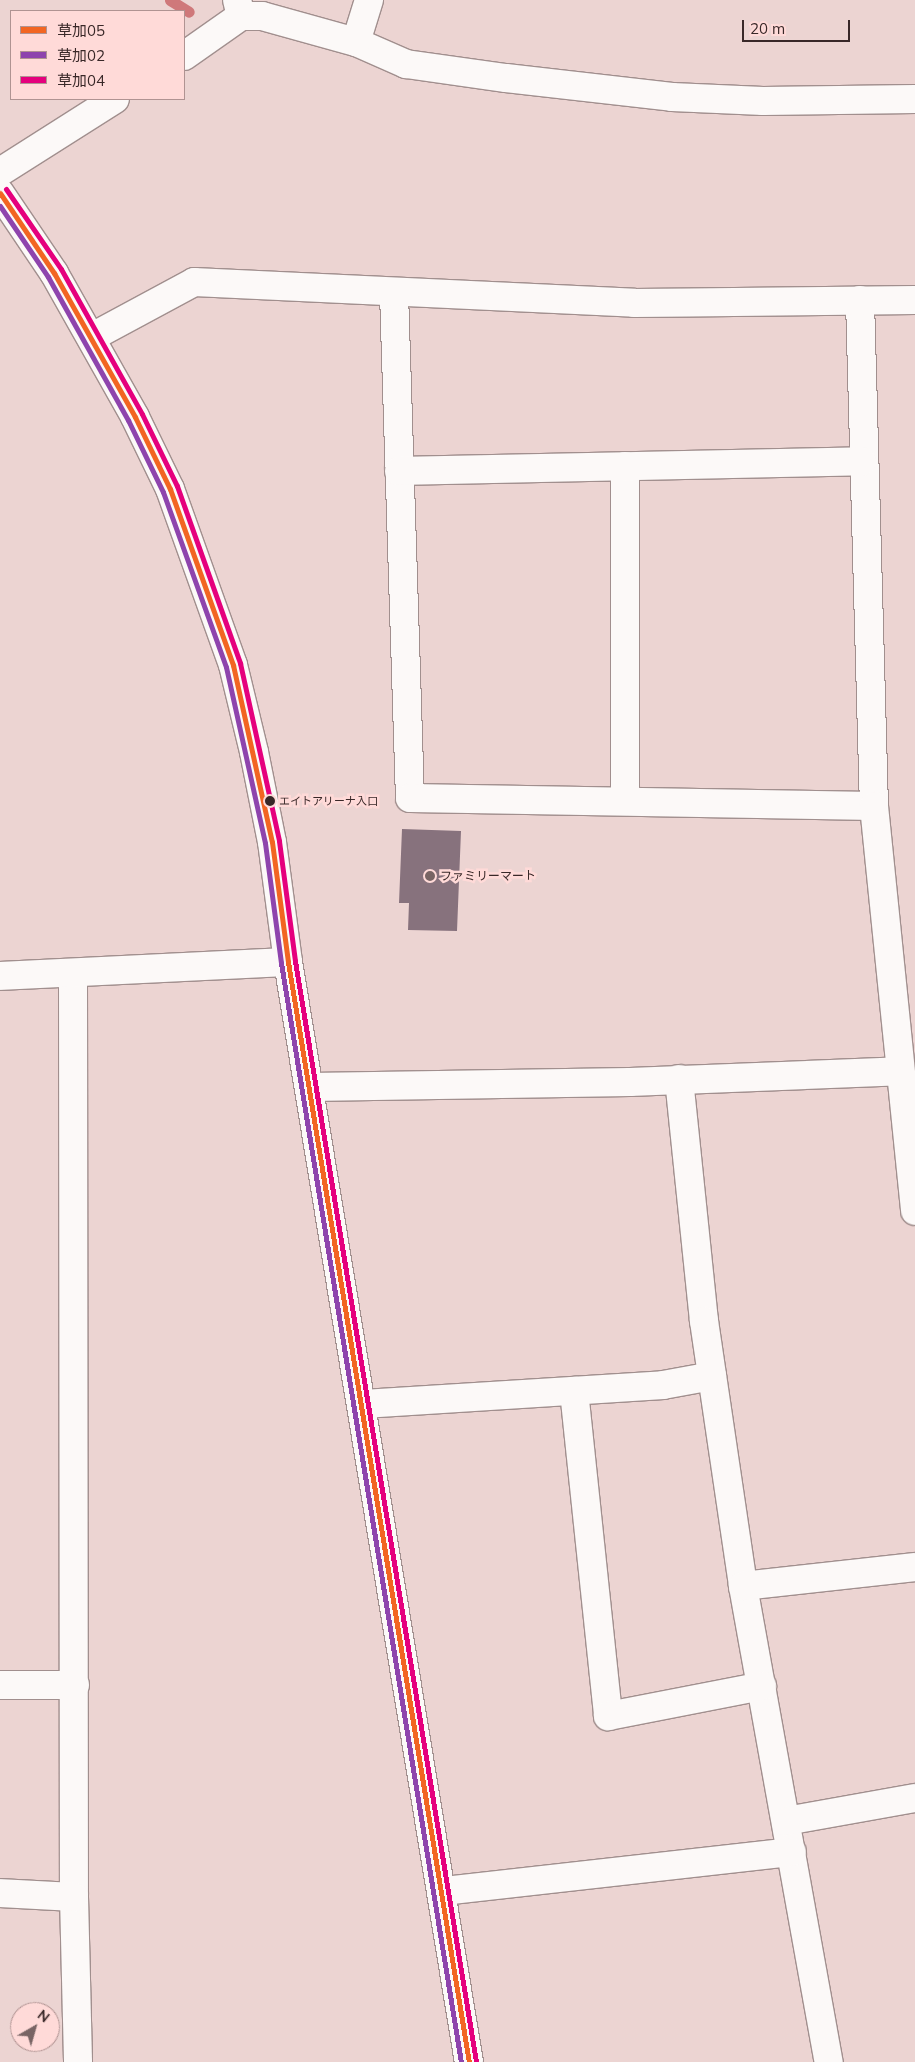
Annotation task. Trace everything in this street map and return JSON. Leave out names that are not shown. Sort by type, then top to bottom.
[{"type":"street","points":[[356,42],[370,0]]},
{"type":"street","points":[[185,55],[239,8],[356,42],[406,64],[672,97],[763,101],[915,99]]},
{"type":"street","points":[[0,172],[113,100]]},
{"type":"street","points":[[0,193],[54,273],[92,337],[170,488],[233,665],[272,842],[288,962],[443,1892],[469,2062]]},
{"type":"street","points":[[92,337],[194,282],[394,294],[634,303],[915,300]]},
{"type":"street","points":[[394,294],[410,798],[874,806]]},
{"type":"street","points":[[860,300],[862,460],[874,806],[915,1211]]},
{"type":"street","points":[[399,471],[862,460]]},
{"type":"street","points":[[625,466],[626,801]]},
{"type":"street","points":[[0,976],[288,962]]},
{"type":"street","points":[[74,973],[76,1685],[74,1897],[78,2062]]},
{"type":"street","points":[[310,1087],[900,1072]]},
{"type":"street","points":[[680,1079],[712,1376],[743,1586],[829,2062]]},
{"type":"street","points":[[362,1404],[663,1385],[712,1376]]},
{"type":"street","points":[[574,1391],[608,1716],[762,1686]]},
{"type":"street","points":[[743,1586],[915,1567]]},
{"type":"street","points":[[0,1685],[76,1685]]},
{"type":"street","points":[[786,1820],[915,1798]]},
{"type":"street","points":[[443,1892],[792,1852]]},
{"type":"street","points":[[0,1893],[74,1897]]},
{"type":"building","points":[[402,829],[461,831],[457,931],[408,930],[409,903],[399,903]]},
{"type":"waterway","points":[[170,0],[189,12]]},
{"type":"transit line","name":"草加04","points":[[6,189],[61,269],[142,414],[177,486],[240,663],[279,841],[295,961],[476,2061]]},
{"type":"transit line","name":"草加05","points":[[0,193],[54,273],[135,417],[170,489],[233,665],[272,842],[288,962],[469,2062]]},
{"type":"transit line","name":"草加02","points":[[0,206],[48,277],[128,420],[163,492],[226,667],[265,843],[281,963],[461,2062]]},
{"type":"place","name":"エイトアリーナ入口","points":[[270,801]]},
{"type":"place","name":"ファミリーマート","points":[[430,876]]}]
